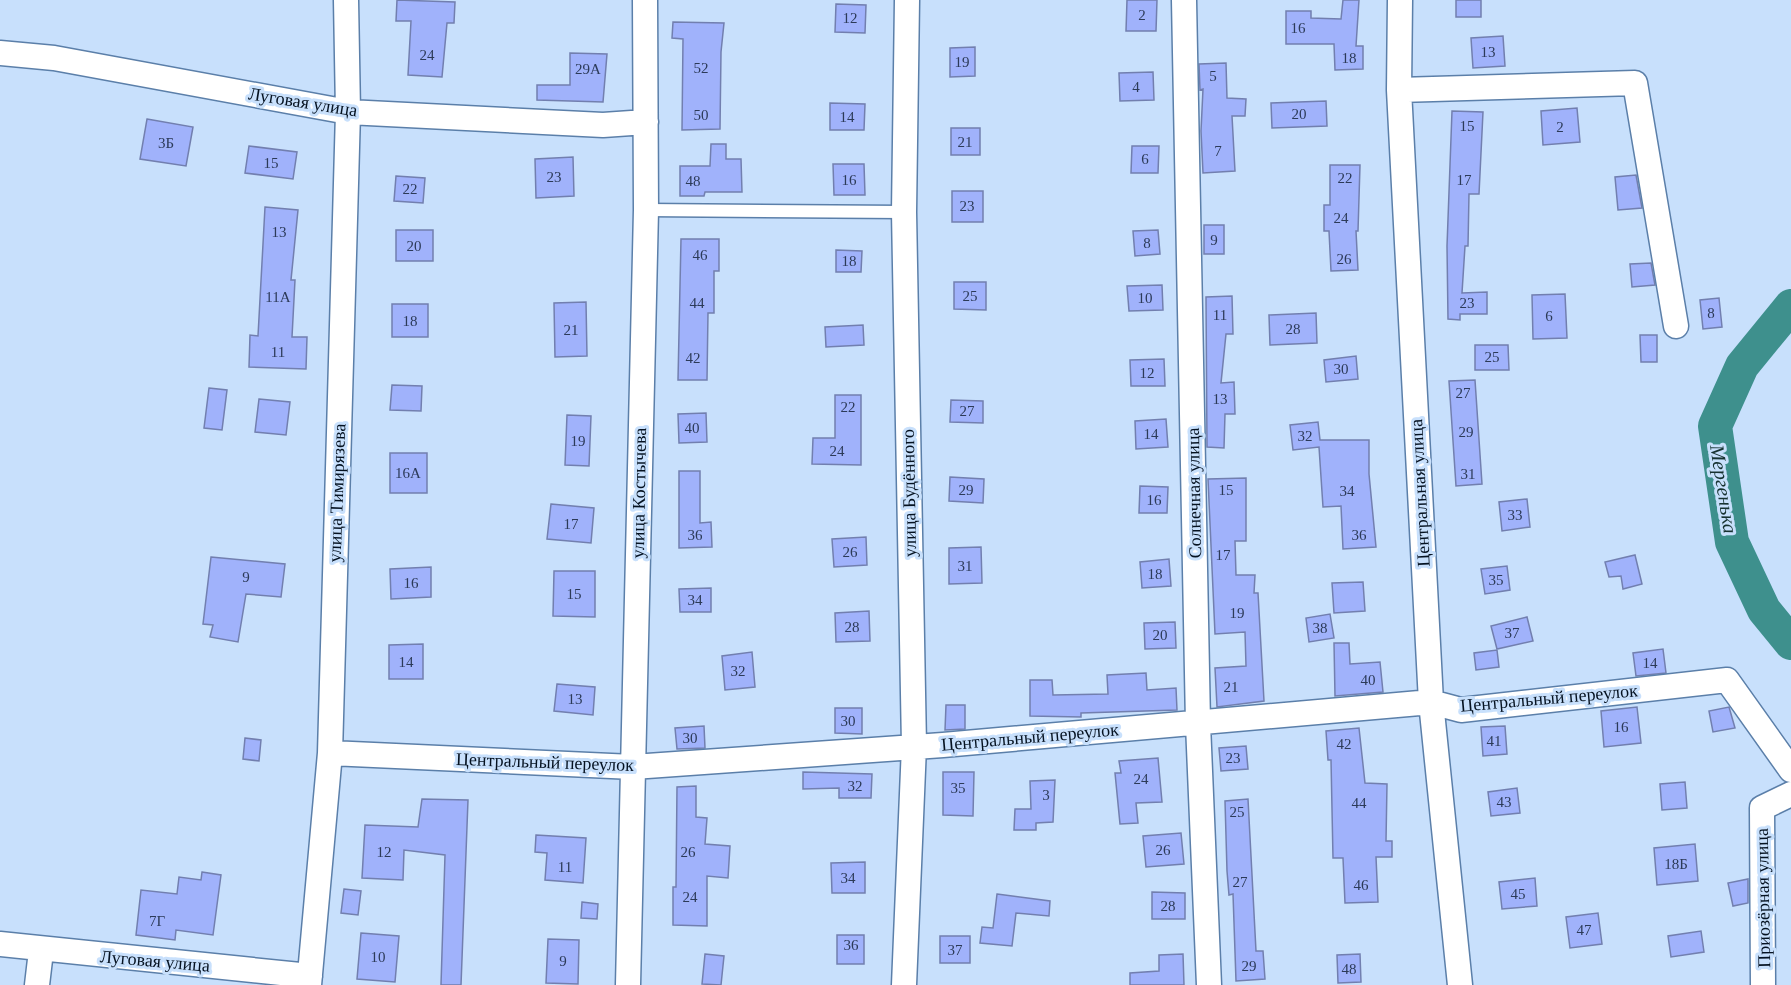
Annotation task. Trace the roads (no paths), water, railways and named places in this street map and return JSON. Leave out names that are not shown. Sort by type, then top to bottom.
[{"type":"street","name":"улица Тимирязева","points":[[310,981],[330,753],[348,112],[346,0]]},
{"type":"street","name":"улица Костычева","points":[[628,985],[646,210],[645,0]]},
{"type":"street","name":"улица Будённого","points":[[904,985],[914,746],[904,212],[907,0]]},
{"type":"street","name":"Солнечная улица","points":[[1185,0],[1198,724],[1209,985]]},
{"type":"street","name":"Центральная улица","points":[[1400,0],[1399,90],[1431,702],[1460,985]]},
{"type":"street","name":"Луговая улица","points":[[0,53],[54,58],[348,112],[603,125],[646,122]]},
{"type":"street","points":[[1399,90],[1635,83],[1676,326]]},
{"type":"street","name":"Центральный переулок","points":[[330,753],[633,767],[1198,724],[1431,702],[1461,710],[1727,680],[1791,770]]},
{"type":"street","name":"Приозёрная улица","points":[[1764,985],[1762,808],[1791,794]]},
{"type":"street","name":"Луговая улица","points":[[0,944],[41,951],[310,981]]},
{"type":"street","points":[[36,985],[41,951]]},
{"type":"lane","points":[[646,210],[904,212]]},
{"type":"waterway","name":"Мергенька","points":[[1791,306],[1742,366],[1715,426],[1732,542],[1764,610],[1791,643]]}]
